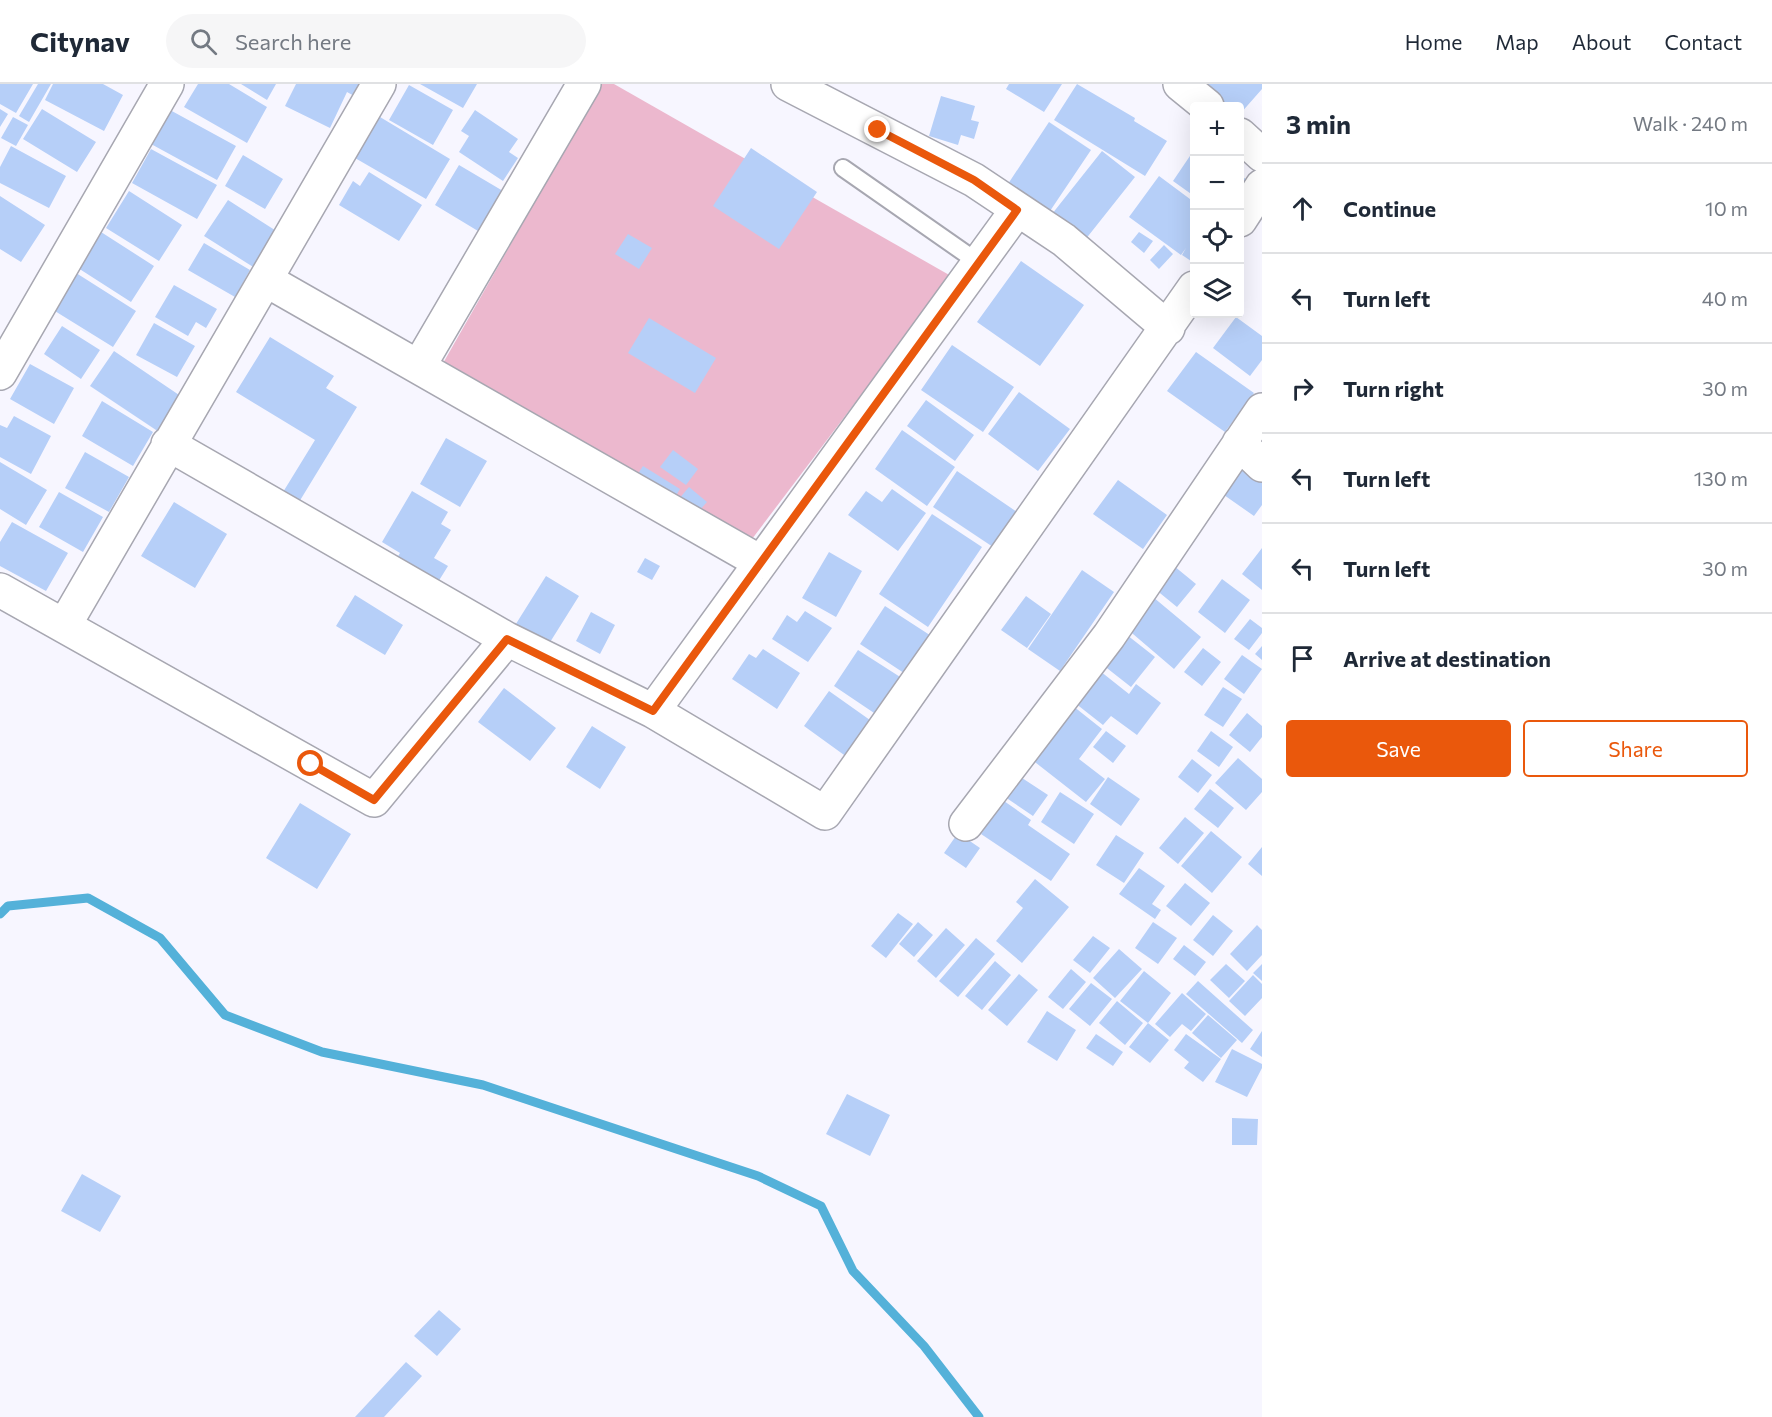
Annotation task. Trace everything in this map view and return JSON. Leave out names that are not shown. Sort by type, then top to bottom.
[{"type":"street","points":[[0,373],[167,84]]},
{"type":"street","points":[[64,626],[378,84]]},
{"type":"street","points":[[419,366],[584,84]]},
{"type":"street","points":[[788,84],[974,180],[1064,240],[1168,328]]},
{"type":"street","points":[[1180,84],[1202,102]]},
{"type":"street","points":[[1244,139],[1262,155]]},
{"type":"street","points":[[1244,213],[1262,186]]},
{"type":"street","points":[[653,711],[1017,210]]},
{"type":"street","points":[[266,280],[760,562]]},
{"type":"street","points":[[168,444],[507,639],[653,711],[825,813],[1190,294]]},
{"type":"street","points":[[966,824],[1250,454],[1262,410]]},
{"type":"street","points":[[0,590],[374,800],[507,639]]},
{"type":"lane","points":[[843,168],[980,263]]},
{"type":"shaded area","points":[[602,84],[614,84],[951,276],[752,539],[442,365]]},
{"type":"building","points":[[0,84],[33,84],[16,113],[0,104]]},
{"type":"building","points":[[38,84],[51,84],[29,122],[19,116]]},
{"type":"building","points":[[53,84],[103,84],[123,95],[104,131],[45,100]]},
{"type":"building","points":[[198,84],[229,84],[267,107],[247,143],[184,107]]},
{"type":"building","points":[[241,84],[276,84],[267,100]]},
{"type":"building","points":[[296,84],[363,84],[356,97],[347,92],[330,128],[285,106]]},
{"type":"building","points":[[420,84],[477,84],[463,108]]},
{"type":"building","points":[[1009,84],[1062,84],[1044,112],[1006,89]]},
{"type":"building","points":[[1077,84],[1135,118],[1134,121],[1167,141],[1145,176],[1054,120]]},
{"type":"building","points":[[1194,84],[1262,84],[1262,89],[1244,109],[1244,102],[1211,102]]},
{"type":"building","points":[[409,85],[453,110],[433,145],[389,120]]},
{"type":"building","points":[[941,96],[975,106],[971,120],[979,122],[974,139],[961,135],[958,145],[929,136]]},
{"type":"building","points":[[0,109],[8,114],[0,127]]},
{"type":"building","points":[[42,109],[96,142],[77,172],[23,139]]},
{"type":"building","points":[[170,110],[236,146],[217,180],[151,144]]},
{"type":"building","points":[[475,110],[518,139],[509,152],[518,158],[503,181],[459,152],[469,136],[461,131]]},
{"type":"building","points":[[13,117],[28,125],[16,146],[1,138]]},
{"type":"building","points":[[380,117],[450,159],[426,199],[355,158]]},
{"type":"building","points":[[1049,122],[1091,150],[1048,214],[1006,187]]},
{"type":"building","points":[[11,146],[66,176],[49,208],[0,183],[0,167]]},
{"type":"building","points":[[751,148],[817,192],[779,249],[713,206]]},
{"type":"building","points":[[151,149],[217,185],[197,219],[132,183]]},
{"type":"building","points":[[1102,151],[1135,177],[1085,240],[1052,214]]},
{"type":"building","points":[[243,155],[283,179],[265,209],[225,186]]},
{"type":"building","points":[[1190,156],[1190,193],[1173,181]]},
{"type":"building","points":[[459,165],[503,191],[478,231],[435,205]]},
{"type":"building","points":[[369,172],[422,205],[399,241],[339,205],[353,181],[360,186]]},
{"type":"building","points":[[1159,176],[1190,199],[1190,260],[1182,255],[1186,248],[1181,255],[1129,217]]},
{"type":"building","points":[[129,191],[182,225],[159,261],[106,228]]},
{"type":"building","points":[[0,196],[45,225],[21,262],[0,249]]},
{"type":"building","points":[[228,200],[281,234],[258,270],[204,236]]},
{"type":"building","points":[[101,232],[154,266],[131,302],[78,268]]},
{"type":"building","points":[[1139,232],[1153,241],[1144,253],[1131,242]]},
{"type":"building","points":[[628,234],[652,248],[639,269],[615,254]]},
{"type":"building","points":[[204,243],[250,270],[235,297],[188,270]]},
{"type":"building","points":[[1164,245],[1173,254],[1159,269],[1150,260]]},
{"type":"building","points":[[1021,261],[1084,305],[1040,366],[977,322]]},
{"type":"building","points":[[73,271],[136,311],[113,347],[50,308]]},
{"type":"building","points":[[174,285],[217,309],[206,328],[196,322],[188,336],[155,317]]},
{"type":"building","points":[[649,318],[716,358],[695,393],[628,353]]},
{"type":"building","points":[[1237,318],[1262,336],[1262,360],[1250,376],[1213,348]]},
{"type":"building","points":[[154,323],[195,346],[177,377],[136,355]]},
{"type":"building","points":[[62,326],[100,350],[81,379],[44,354]]},
{"type":"building","points":[[270,337],[334,376],[326,388],[357,407],[296,507],[280,497],[315,440],[236,392]]},
{"type":"building","points":[[952,345],[1014,387],[983,432],[921,390]]},
{"type":"building","points":[[114,351],[185,399],[162,434],[90,386]]},
{"type":"building","points":[[1196,352],[1254,393],[1225,432],[1167,391]]},
{"type":"building","points":[[30,364],[74,388],[54,424],[10,399]]},
{"type":"building","points":[[1019,392],[1070,429],[1038,471],[988,434]]},
{"type":"building","points":[[926,400],[974,435],[955,461],[907,426]]},
{"type":"building","points":[[102,401],[153,432],[133,466],[82,436]]},
{"type":"building","points":[[14,416],[51,436],[31,474],[0,457],[0,425],[7,428]]},
{"type":"building","points":[[902,430],[955,467],[927,506],[875,469]]},
{"type":"building","points":[[446,438],[487,461],[460,507],[420,484]]},
{"type":"building","points":[[673,450],[698,469],[686,485],[660,467]]},
{"type":"building","points":[[85,452],[129,477],[109,512],[65,488]]},
{"type":"building","points":[[0,462],[47,490],[26,525],[0,509]]},
{"type":"building","points":[[1247,462],[1262,472],[1262,505],[1254,516],[1224,495]]},
{"type":"building","points":[[643,466],[680,489],[667,511],[629,488]]},
{"type":"building","points":[[957,471],[1017,512],[993,547],[933,507]]},
{"type":"building","points":[[1118,480],[1167,515],[1143,549],[1093,514]]},
{"type":"building","points":[[689,487],[707,502],[690,521],[673,506]]},
{"type":"building","points":[[892,489],[926,513],[898,551],[848,515],[866,491],[882,502]]},
{"type":"building","points":[[412,491],[448,512],[441,524],[451,530],[434,558],[448,566],[430,595],[389,571],[400,553],[382,542]]},
{"type":"building","points":[[59,492],[103,517],[83,552],[39,527]]},
{"type":"building","points":[[174,502],[227,534],[195,588],[141,556]]},
{"type":"building","points":[[932,514],[982,547],[928,627],[879,594]]},
{"type":"building","points":[[12,522],[68,553],[46,591],[0,566],[0,542]]},
{"type":"building","points":[[1262,548],[1262,590],[1242,574]]},
{"type":"building","points":[[829,552],[862,571],[836,617],[802,598]]},
{"type":"building","points":[[645,558],[660,566],[652,580],[637,572]]},
{"type":"building","points":[[1174,566],[1196,584],[1177,607],[1155,589]]},
{"type":"building","points":[[1082,570],[1114,592],[1060,671],[1028,649]]},
{"type":"building","points":[[546,576],[579,596],[547,647],[514,627]]},
{"type":"building","points":[[1222,579],[1250,600],[1225,633],[1198,612]]},
{"type":"building","points":[[355,595],[403,625],[385,655],[336,626]]},
{"type":"building","points":[[1026,596],[1051,614],[1027,648],[1001,630]]},
{"type":"building","points":[[1153,597],[1201,637],[1174,669],[1126,628]]},
{"type":"building","points":[[885,606],[939,641],[913,679],[860,644]]},
{"type":"building","points":[[805,611],[832,628],[808,662],[772,639],[787,615],[797,622]]},
{"type":"building","points":[[591,612],[615,625],[600,654],[576,641]]},
{"type":"building","points":[[1250,619],[1262,628],[1262,633],[1249,650],[1234,639]]},
{"type":"building","points":[[1127,635],[1155,657],[1131,687],[1103,665]]},
{"type":"building","points":[[1262,646],[1262,660],[1255,654]]},
{"type":"building","points":[[1203,648],[1221,662],[1202,686],[1184,672]]},
{"type":"building","points":[[763,649],[800,673],[777,709],[732,679],[749,654],[756,658]]},
{"type":"building","points":[[858,650],[908,682],[883,719],[834,686]]},
{"type":"building","points":[[1242,655],[1262,669],[1244,694],[1224,679]]},
{"type":"building","points":[[1100,671],[1129,694],[1136,684],[1161,703],[1137,735],[1111,716],[1103,725],[1075,703]]},
{"type":"building","points":[[1223,687],[1242,699],[1223,727],[1204,715]]},
{"type":"building","points":[[504,688],[556,728],[530,761],[478,722]]},
{"type":"building","points":[[829,691],[877,725],[851,760],[804,726]]},
{"type":"building","points":[[1073,706],[1102,729],[1079,759],[1105,779],[1086,802],[1031,759]]},
{"type":"building","points":[[1247,713],[1262,726],[1262,737],[1250,752],[1229,735]]},
{"type":"building","points":[[592,726],[626,747],[600,789],[566,767]]},
{"type":"building","points":[[1106,731],[1126,746],[1113,763],[1093,747]]},
{"type":"building","points":[[1211,731],[1233,747],[1219,767],[1197,751]]},
{"type":"building","points":[[1238,758],[1262,779],[1262,792],[1246,810],[1215,783]]},
{"type":"building","points":[[1192,759],[1212,775],[1198,793],[1178,777]]},
{"type":"building","points":[[1019,776],[1048,795],[1033,816],[1005,797]]},
{"type":"building","points":[[1108,777],[1140,799],[1121,826],[1090,804]]},
{"type":"building","points":[[1210,789],[1234,808],[1218,828],[1194,809]]},
{"type":"building","points":[[1060,792],[1094,814],[1074,844],[1041,822]]},
{"type":"building","points":[[1004,801],[1031,820],[1028,825],[1070,854],[1051,881],[981,834]]},
{"type":"building","points":[[300,803],[351,834],[317,889],[266,858]]},
{"type":"building","points":[[1185,817],[1204,833],[1178,864],[1159,848]]},
{"type":"building","points":[[1211,831],[1242,857],[1212,893],[1181,866]]},
{"type":"building","points":[[958,833],[980,848],[966,868],[944,853]]},
{"type":"building","points":[[1116,835],[1144,853],[1124,883],[1096,865]]},
{"type":"building","points":[[1262,847],[1262,876],[1248,864]]},
{"type":"building","points":[[1139,868],[1165,886],[1152,904],[1161,910],[1155,919],[1119,894]]},
{"type":"building","points":[[1035,879],[1069,907],[1022,963],[996,941],[1023,908],[1016,902]]},
{"type":"building","points":[[1185,883],[1210,903],[1191,926],[1166,906]]},
{"type":"building","points":[[898,913],[913,924],[886,958],[871,946]]},
{"type":"building","points":[[1213,915],[1233,931],[1213,956],[1193,940]]},
{"type":"building","points":[[918,922],[933,935],[914,957],[899,944]]},
{"type":"building","points":[[1153,922],[1177,938],[1158,964],[1135,948]]},
{"type":"building","points":[[1257,925],[1262,930],[1262,955],[1247,971],[1230,954]]},
{"type":"building","points":[[946,928],[965,945],[936,978],[917,961]]},
{"type":"building","points":[[1093,936],[1110,948],[1090,973],[1073,960]]},
{"type":"building","points":[[976,938],[995,954],[958,997],[939,981]]},
{"type":"building","points":[[1184,945],[1206,962],[1195,976],[1173,959]]},
{"type":"building","points":[[1119,949],[1142,969],[1115,998],[1093,978]]},
{"type":"building","points":[[995,961],[1011,975],[982,1010],[965,996]]},
{"type":"building","points":[[1226,964],[1245,981],[1229,998],[1210,980]]},
{"type":"building","points":[[1262,964],[1262,981],[1253,973]]},
{"type":"building","points":[[1071,969],[1086,982],[1063,1009],[1048,997]]},
{"type":"building","points":[[1144,971],[1171,993],[1148,1023],[1120,1001]]},
{"type":"building","points":[[1019,974],[1038,990],[1007,1026],[988,1010]]},
{"type":"building","points":[[1253,975],[1262,984],[1262,998],[1245,1016],[1229,1001]]},
{"type":"building","points":[[1198,981],[1253,1030],[1242,1043],[1186,994]]},
{"type":"building","points":[[1091,983],[1112,999],[1090,1026],[1069,1009]]},
{"type":"building","points":[[1182,993],[1206,1014],[1191,1031],[1182,1024],[1170,1037],[1155,1024]]},
{"type":"building","points":[[1117,1001],[1143,1023],[1125,1045],[1099,1023]]},
{"type":"building","points":[[1047,1011],[1076,1030],[1057,1061],[1027,1042]]},
{"type":"building","points":[[1208,1015],[1237,1040],[1221,1058],[1192,1033]]},
{"type":"building","points":[[1148,1023],[1169,1040],[1150,1063],[1129,1047]]},
{"type":"building","points":[[1262,1031],[1262,1057],[1250,1049]]},
{"type":"building","points":[[1096,1034],[1123,1052],[1113,1066],[1086,1048]]},
{"type":"building","points":[[1186,1034],[1221,1059],[1203,1082],[1184,1068],[1189,1062],[1174,1050]]},
{"type":"building","points":[[1232,1049],[1262,1064],[1247,1097],[1215,1082]]},
{"type":"building","points":[[847,1094],[890,1115],[870,1156],[826,1134]]},
{"type":"building","points":[[1232,1118],[1258,1119],[1257,1145],[1232,1145]]},
{"type":"building","points":[[82,1174],[121,1196],[100,1232],[61,1211]]},
{"type":"building","points":[[439,1310],[461,1329],[437,1356],[414,1336]]},
{"type":"building","points":[[406,1362],[422,1376],[384,1417],[355,1417]]},
{"type":"waterway","points":[[0,914],[8,906],[88,898],[160,938],[225,1015],[322,1052],[483,1085],[758,1176],[821,1206],[853,1271],[924,1346],[979,1417]]},
{"type":"route","points":[[311,764],[374,800],[507,639],[653,711],[1017,210],[974,180],[878,130]]}]
